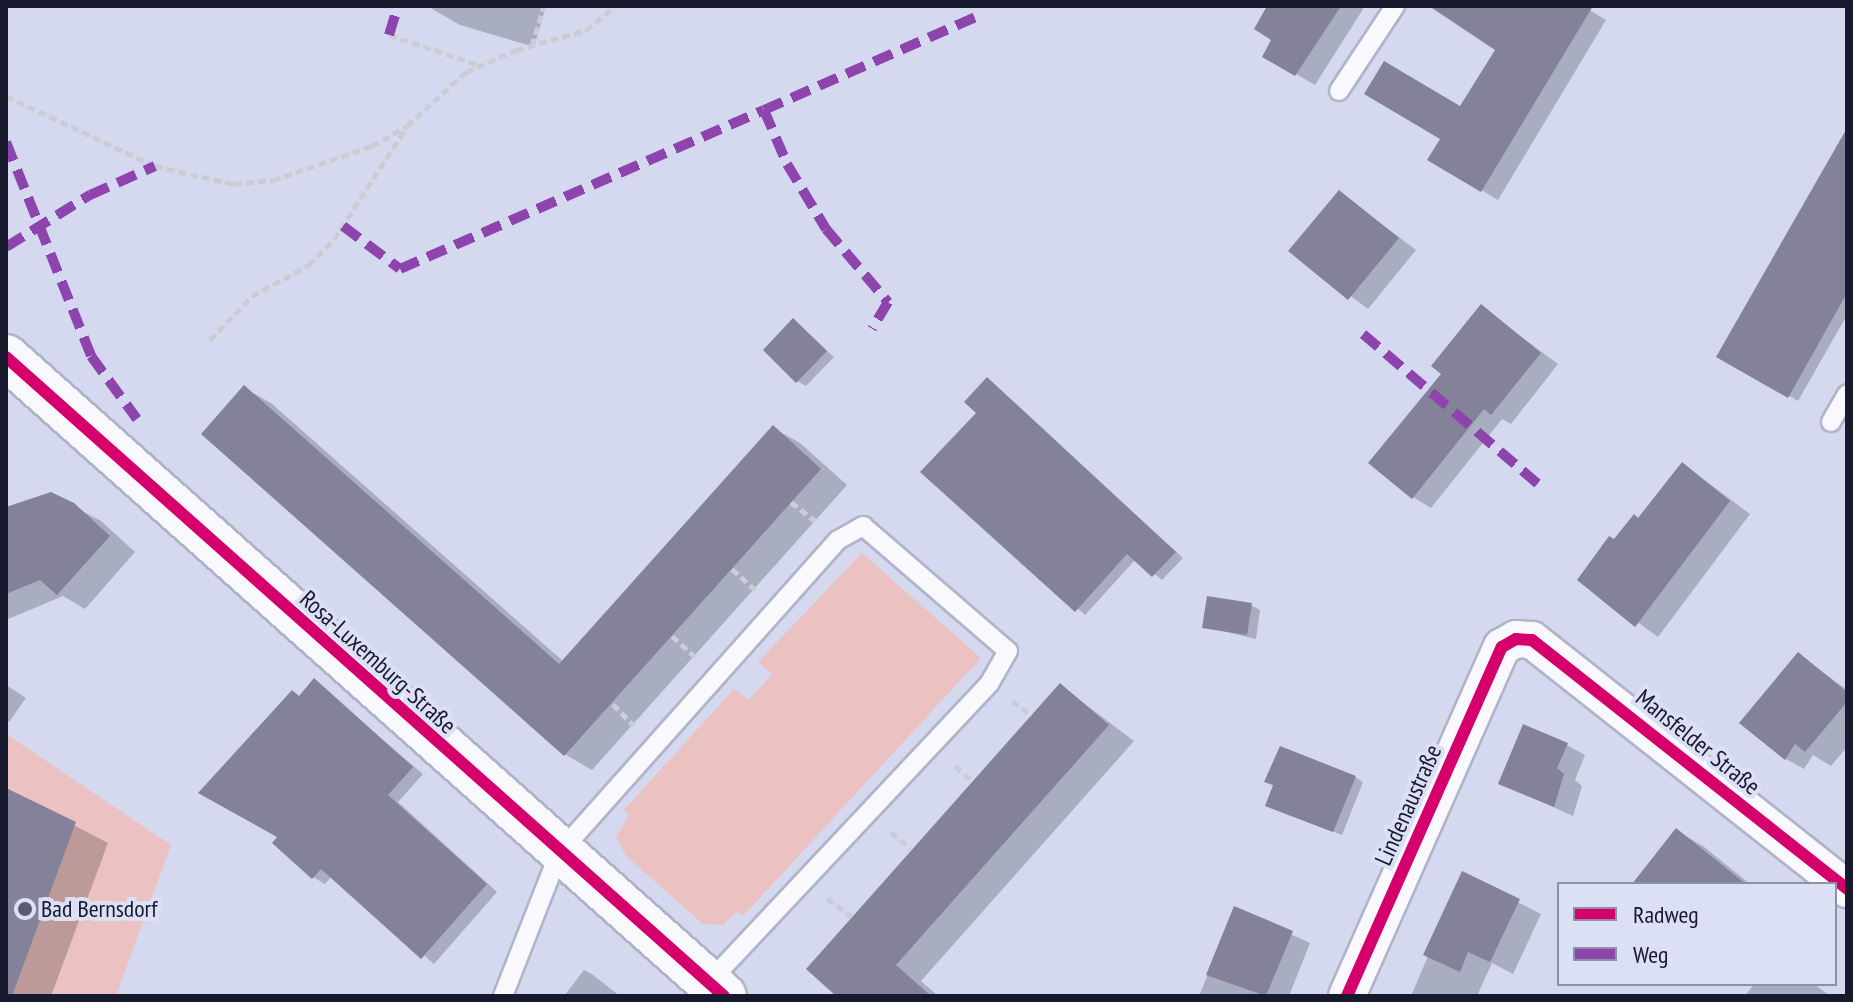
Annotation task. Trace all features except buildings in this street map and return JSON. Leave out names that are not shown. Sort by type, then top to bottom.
[{"type":"street","name":"Rosa-Luxemburg-Straße","points":[[6,357],[559,853],[717,989]]},
{"type":"street","name":"Mansfelder Straße","points":[[1516,639],[1532,640],[1847,889]]},
{"type":"street","name":"Lindenaustraße","points":[[1347,996],[1502,647],[1516,639]]},
{"type":"lane","points":[[1339,91],[1395,6]]},
{"type":"lane","points":[[1831,422],[1847,394]]},
{"type":"lane","name":"Rosa-Luxemburg-Straße","points":[[559,853],[838,540],[863,526],[879,535],[1008,651],[989,684],[717,989]]},
{"type":"lane","points":[[503,996],[559,853]]},
{"type":"path","points":[[532,46],[544,6]]},
{"type":"path","points":[[6,96],[155,166],[234,184],[273,180],[372,146],[407,126],[479,65],[586,30],[616,6]]},
{"type":"path","points":[[389,35],[479,65]]},
{"type":"path","points":[[210,340],[252,296],[309,265],[334,239],[407,126]]},
{"type":"shaded area","points":[[862,553],[981,658],[743,916],[737,911],[723,925],[703,924],[626,856],[616,837],[629,815],[624,810],[734,689],[749,700],[772,674],[758,662]]},
{"type":"shaded area","points":[[6,734],[171,845],[116,996],[6,996]]},
{"type":"marked path","points":[[389,35],[398,6]]},
{"type":"marked path","points":[[764,110],[978,16]]},
{"type":"marked path","points":[[343,226],[400,269],[764,110],[787,164],[826,229],[888,302],[872,329]]},
{"type":"marked path","points":[[6,142],[91,356],[137,419]]},
{"type":"marked path","points":[[6,247],[90,195],[155,166]]},
{"type":"marked path","points":[[1363,334],[1538,484]]},
{"type":"cycle path","points":[[6,357],[724,996]]},
{"type":"cycle path","points":[[1347,996],[1502,647],[1516,639],[1532,640],[1847,889]]},
{"type":"place","name":"Bad Bernsdorf","points":[[25,909]]}]
